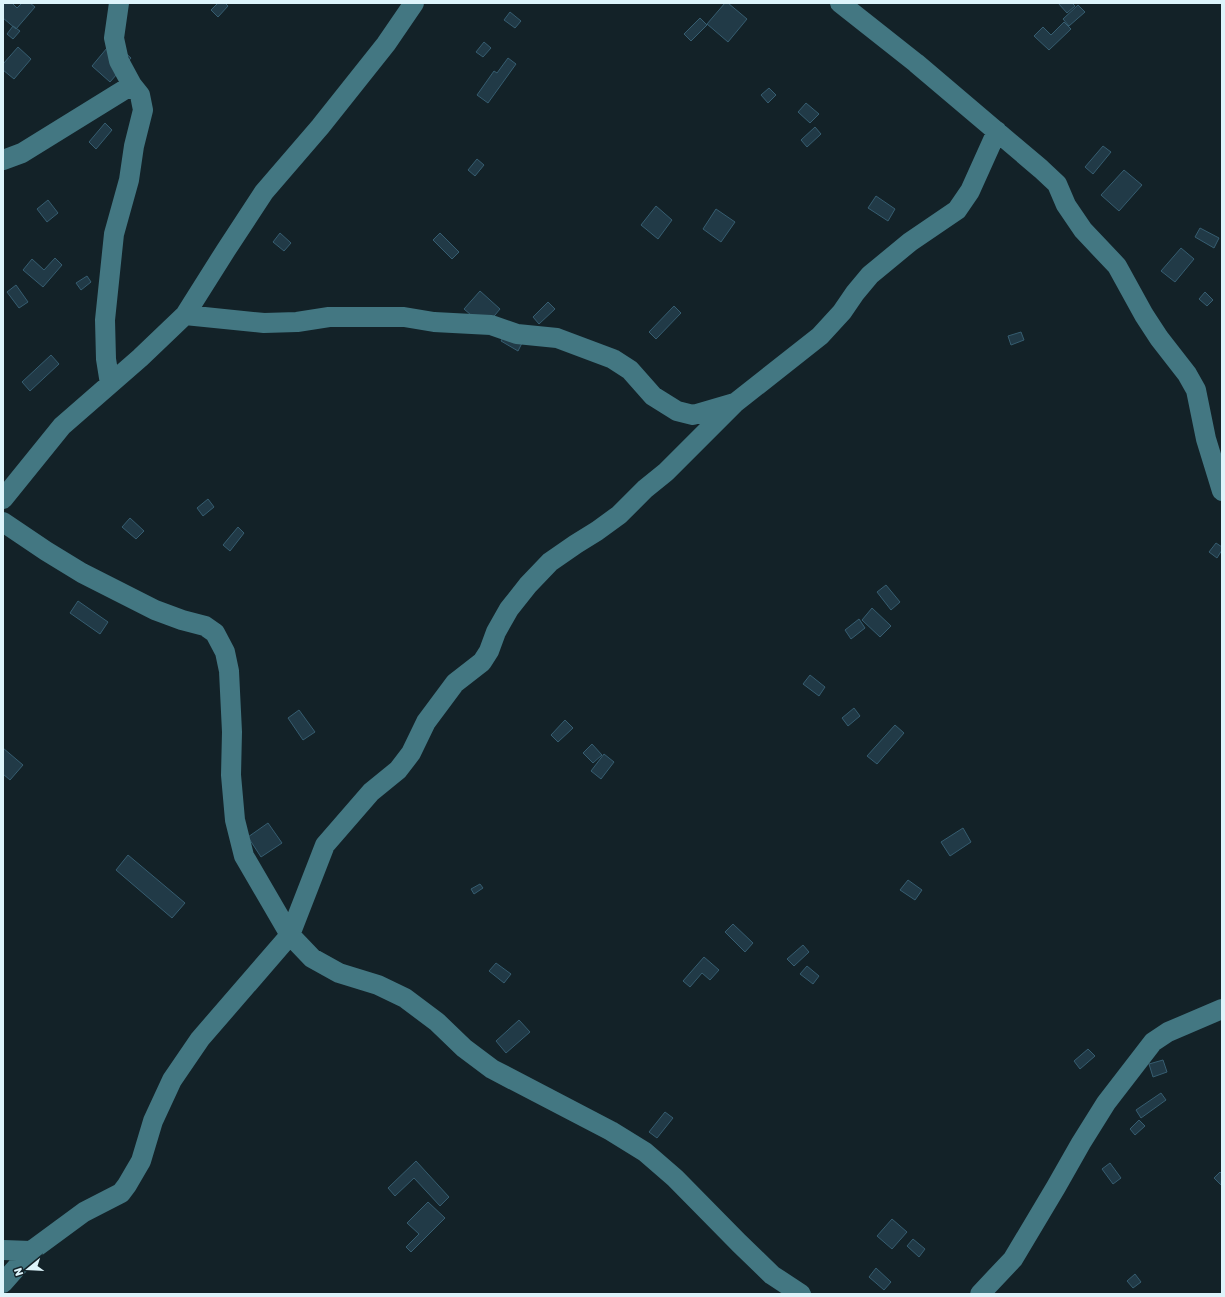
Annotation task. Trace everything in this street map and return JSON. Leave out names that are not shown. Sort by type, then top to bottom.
[{"type":"street","points":[[110,384],[106,359],[106,320],[114,234],[129,180],[134,146],[144,110],[140,95],[132,85],[119,61],[114,38],[119,3]]},
{"type":"street","points":[[3,499],[62,426],[140,358],[185,315],[264,192],[320,127],[381,50],[414,3]]},
{"type":"street","points":[[840,3],[916,63],[1057,184],[1066,205],[1083,230],[1117,266],[1144,315],[1159,338],[1187,374],[1196,390],[1206,439],[1222,491]]},
{"type":"street","points":[[3,160],[22,153],[132,85]]},
{"type":"street","points":[[3,1283],[31,1251],[84,1212],[121,1193],[141,1161],[153,1121],[172,1080],[200,1039],[290,935],[325,845],[371,792],[398,770],[411,753],[426,722],[455,683],[482,662],[490,650],[496,632],[509,609],[528,585],[550,562],[619,515],[666,472],[736,403],[820,336],[842,312],[870,275],[910,242],[957,210],[970,190],[997,131]]},
{"type":"street","points":[[185,315],[264,323],[297,322],[328,317],[404,317],[434,322],[491,324],[517,334],[557,338],[612,359],[630,370],[654,396],[677,411],[693,415],[736,403]]},
{"type":"street","points":[[3,522],[82,573],[155,610],[182,620],[205,626],[215,633],[225,652],[229,671],[232,732],[231,775],[235,820],[244,856],[290,935],[312,958],[339,973],[378,985],[405,998],[437,1022],[464,1048],[492,1069],[611,1131],[645,1152],[675,1178],[772,1275],[801,1294]]},
{"type":"street","points":[[980,1294],[1012,1259],[1106,1103],[1153,1042],[1168,1032],[1222,1009]]},
{"type":"street","points":[[3,1250],[31,1251]]},
{"type":"building","points":[[4,3],[12,3],[17,8],[22,3],[30,3],[35,7],[16,29],[3,18]]},
{"type":"building","points":[[218,3],[225,3],[228,6],[218,17],[211,10]]},
{"type":"building","points":[[725,3],[728,3],[747,19],[728,42],[707,24]]},
{"type":"building","points":[[1058,3],[1072,3],[1075,6],[1067,13]]},
{"type":"building","points":[[1078,5],[1085,12],[1069,26],[1063,19]]},
{"type":"building","points":[[510,12],[521,21],[515,28],[504,20]]},
{"type":"building","points":[[700,18],[707,25],[691,41],[684,34]]},
{"type":"building","points":[[1064,22],[1071,29],[1049,50],[1034,36],[1043,27],[1051,35]]},
{"type":"building","points":[[13,26],[20,31],[13,39],[7,34]]},
{"type":"building","points":[[484,42],[491,48],[483,57],[476,52]]},
{"type":"building","points":[[18,47],[31,59],[14,79],[3,70],[3,64]]},
{"type":"building","points":[[119,47],[131,58],[110,82],[92,66],[107,48]]},
{"type":"building","points":[[508,58],[516,64],[488,103],[477,95],[494,71],[497,73]]},
{"type":"building","points":[[769,88],[776,95],[768,103],[761,95]]},
{"type":"building","points":[[806,103],[819,114],[810,123],[798,112]]},
{"type":"building","points":[[105,123],[112,130],[96,149],[89,142]]},
{"type":"building","points":[[815,127],[821,134],[807,147],[801,140]]},
{"type":"building","points":[[1103,146],[1111,152],[1093,174],[1085,167]]},
{"type":"building","points":[[477,159],[484,165],[475,176],[468,170]]},
{"type":"building","points":[[1124,170],[1142,185],[1119,211],[1101,195]]},
{"type":"building","points":[[876,196],[895,209],[888,221],[868,208]]},
{"type":"building","points":[[48,200],[58,213],[47,222],[37,209]]},
{"type":"building","points":[[656,206],[672,220],[658,239],[641,225]]},
{"type":"building","points":[[716,209],[735,222],[721,242],[703,229]]},
{"type":"building","points":[[1200,228],[1219,238],[1214,248],[1195,237]]},
{"type":"building","points":[[280,233],[291,243],[284,251],[273,242]]},
{"type":"building","points":[[440,233],[459,252],[452,259],[433,240]]},
{"type":"building","points":[[1181,248],[1194,259],[1175,282],[1161,271]]},
{"type":"building","points":[[55,258],[62,265],[43,287],[23,270],[32,259],[44,270]]},
{"type":"building","points":[[87,276],[91,282],[81,290],[76,283]]},
{"type":"building","points":[[16,285],[28,302],[19,308],[7,292]]},
{"type":"building","points":[[480,291],[500,309],[485,327],[464,309]]},
{"type":"building","points":[[1205,292],[1213,300],[1207,306],[1199,299]]},
{"type":"building","points":[[548,302],[555,309],[539,324],[533,317]]},
{"type":"building","points":[[674,306],[681,313],[656,339],[649,332]]},
{"type":"building","points":[[507,331],[523,341],[518,351],[501,341]]},
{"type":"building","points":[[1021,332],[1024,340],[1011,345],[1008,336]]},
{"type":"building","points":[[51,355],[59,364],[30,391],[22,382]]},
{"type":"building","points":[[208,499],[214,507],[203,516],[197,508]]},
{"type":"building","points":[[130,518],[144,531],[136,539],[122,527]]},
{"type":"building","points":[[238,527],[244,533],[230,551],[223,545]]},
{"type":"building","points":[[1216,543],[1222,547],[1222,550],[1217,558],[1209,552]]},
{"type":"building","points":[[886,585],[900,602],[891,610],[877,592]]},
{"type":"building","points":[[78,601],[108,622],[100,634],[70,613]]},
{"type":"building","points":[[872,608],[891,626],[880,637],[862,620]]},
{"type":"building","points":[[859,619],[865,628],[851,639],[845,630]]},
{"type":"building","points":[[810,675],[825,687],[819,696],[803,684]]},
{"type":"building","points":[[854,708],[860,716],[848,726],[842,718]]},
{"type":"building","points":[[299,710],[315,732],[303,740],[288,718]]},
{"type":"building","points":[[565,720],[573,728],[558,742],[551,735]]},
{"type":"building","points":[[895,725],[904,733],[877,764],[867,756]]},
{"type":"building","points":[[592,744],[602,755],[593,763],[583,753]]},
{"type":"building","points":[[3,748],[23,765],[10,780],[3,774]]},
{"type":"building","points":[[604,754],[614,762],[601,779],[591,771]]},
{"type":"building","points":[[268,823],[282,843],[261,857],[248,837]]},
{"type":"building","points":[[963,828],[971,842],[950,856],[941,842]]},
{"type":"building","points":[[128,855],[185,903],[172,918],[116,870]]},
{"type":"building","points":[[908,880],[922,890],[915,900],[900,890]]},
{"type":"building","points":[[480,884],[483,888],[474,894],[471,889]]},
{"type":"building","points":[[733,924],[753,943],[745,952],[725,932]]},
{"type":"building","points":[[803,945],[809,952],[794,966],[787,959]]},
{"type":"building","points":[[704,957],[719,970],[710,980],[702,973],[690,987],[683,981]]},
{"type":"building","points":[[496,963],[511,974],[504,983],[489,971]]},
{"type":"building","points":[[807,966],[819,976],[813,984],[800,974]]},
{"type":"building","points":[[519,1020],[530,1032],[506,1053],[496,1041]]},
{"type":"building","points":[[1088,1049],[1095,1056],[1080,1069],[1074,1061]]},
{"type":"building","points":[[1163,1060],[1167,1072],[1153,1077],[1149,1064]]},
{"type":"building","points":[[1161,1093],[1166,1100],[1141,1118],[1136,1110]]},
{"type":"building","points":[[665,1112],[673,1118],[657,1138],[649,1132]]},
{"type":"building","points":[[1139,1120],[1145,1126],[1135,1135],[1130,1129]]},
{"type":"building","points":[[416,1161],[449,1197],[440,1206],[414,1178],[395,1196],[388,1188]]},
{"type":"building","points":[[1110,1163],[1121,1178],[1113,1184],[1102,1169]]},
{"type":"building","points":[[1220,1172],[1222,1174],[1221,1185],[1214,1178]]},
{"type":"building","points":[[428,1202],[445,1218],[411,1252],[406,1247],[419,1234],[407,1223]]},
{"type":"building","points":[[892,1219],[907,1232],[892,1249],[877,1236]]},
{"type":"building","points":[[913,1239],[925,1249],[919,1257],[907,1246]]},
{"type":"building","points":[[876,1268],[891,1282],[884,1290],[869,1277]]},
{"type":"building","points":[[1135,1274],[1141,1282],[1133,1288],[1127,1281]]}]
